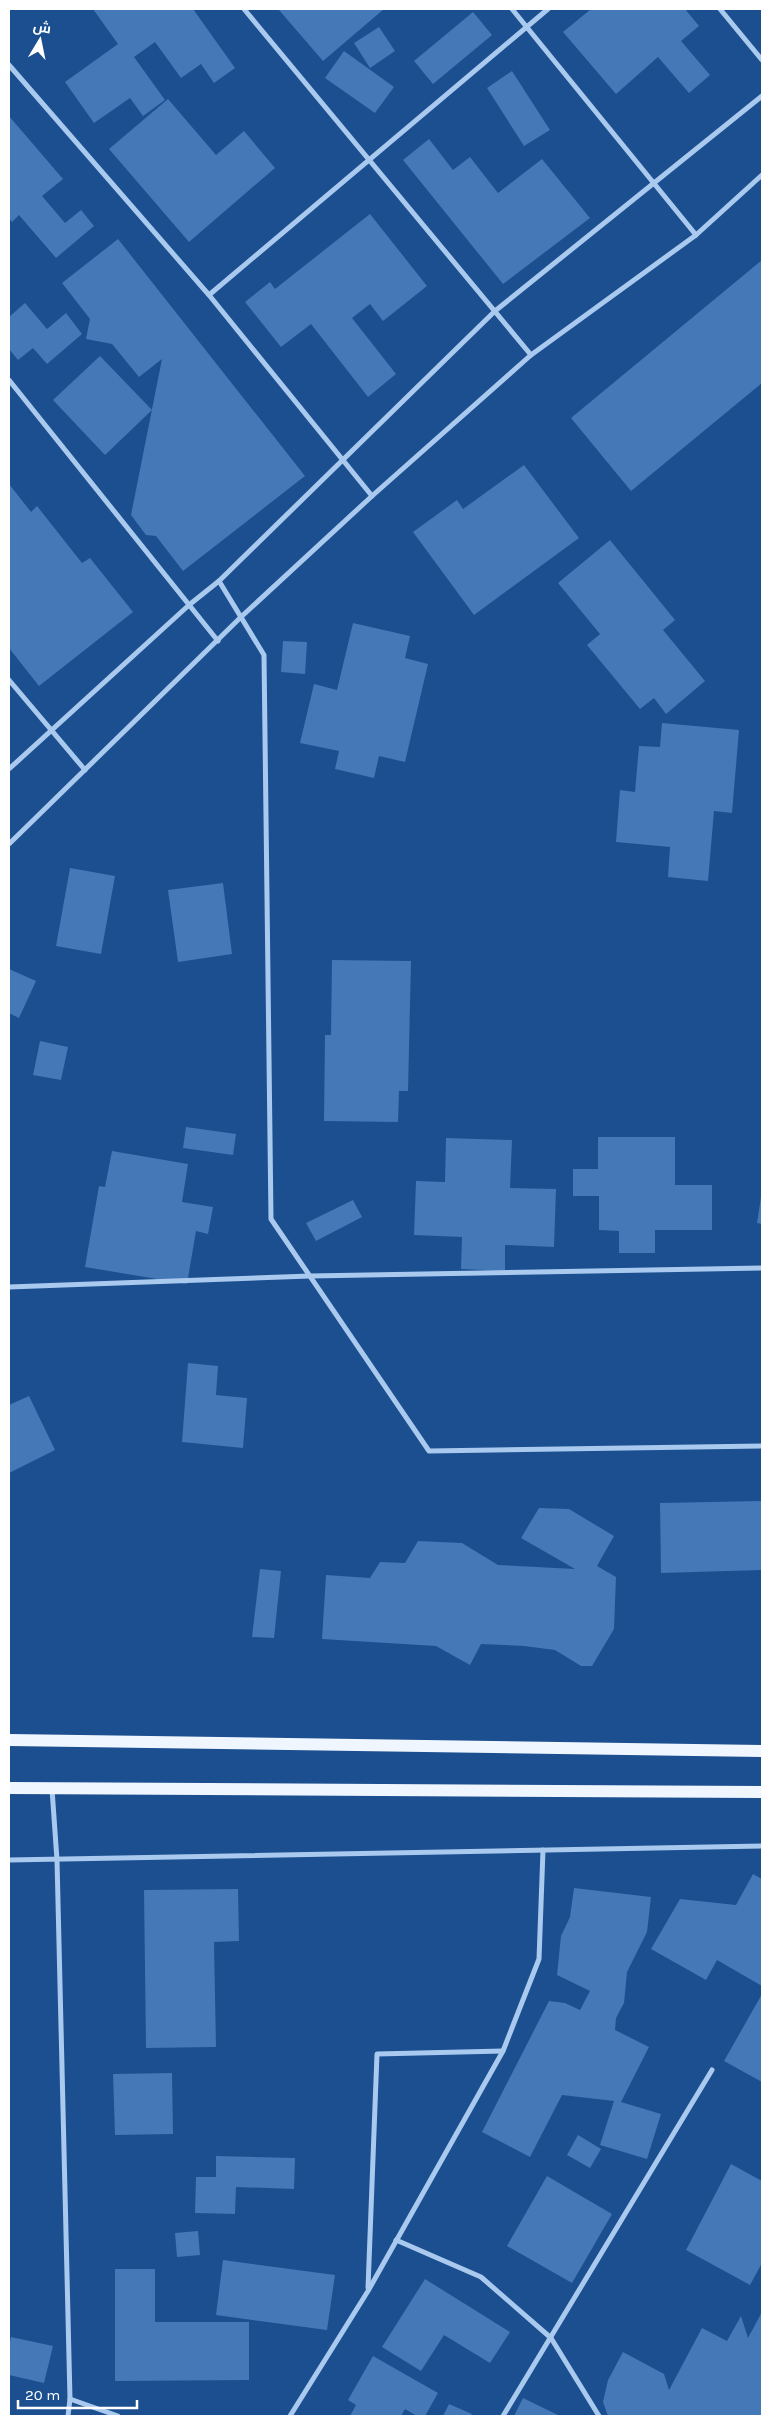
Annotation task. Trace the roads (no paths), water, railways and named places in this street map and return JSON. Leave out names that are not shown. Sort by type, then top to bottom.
[{"type":"main road","points":[[9,1740],[762,1751]]},
{"type":"main road","points":[[9,1788],[762,1792]]},
{"type":"street","points":[[244,9],[531,355]]},
{"type":"street","points":[[512,9],[696,234]]},
{"type":"street","points":[[209,294],[548,9]]},
{"type":"street","points":[[720,9],[762,60]]},
{"type":"street","points":[[9,66],[209,294],[372,496]]},
{"type":"street","points":[[9,769],[189,605],[219,581],[495,311],[762,96]]},
{"type":"street","points":[[9,844],[241,618],[372,496],[531,355],[696,234],[762,175]]},
{"type":"street","points":[[9,380],[218,641]]},
{"type":"street","points":[[219,581],[264,655],[271,1219],[429,1451],[762,1446]]},
{"type":"street","points":[[9,680],[84,770]]},
{"type":"street","points":[[9,1287],[310,1276],[762,1268]]},
{"type":"street","points":[[52,1788],[56,1860],[70,2399],[68,2416]]},
{"type":"street","points":[[9,1860],[762,1846]]},
{"type":"street","points":[[290,2416],[368,2291],[503,2050],[539,1959],[542,1850]]},
{"type":"street","points":[[368,2291],[377,2054],[503,2050]]},
{"type":"street","points":[[503,2416],[712,2070]]},
{"type":"street","points":[[396,2240],[481,2277],[551,2338],[599,2416]]},
{"type":"street","points":[[70,2399],[118,2416]]}]
